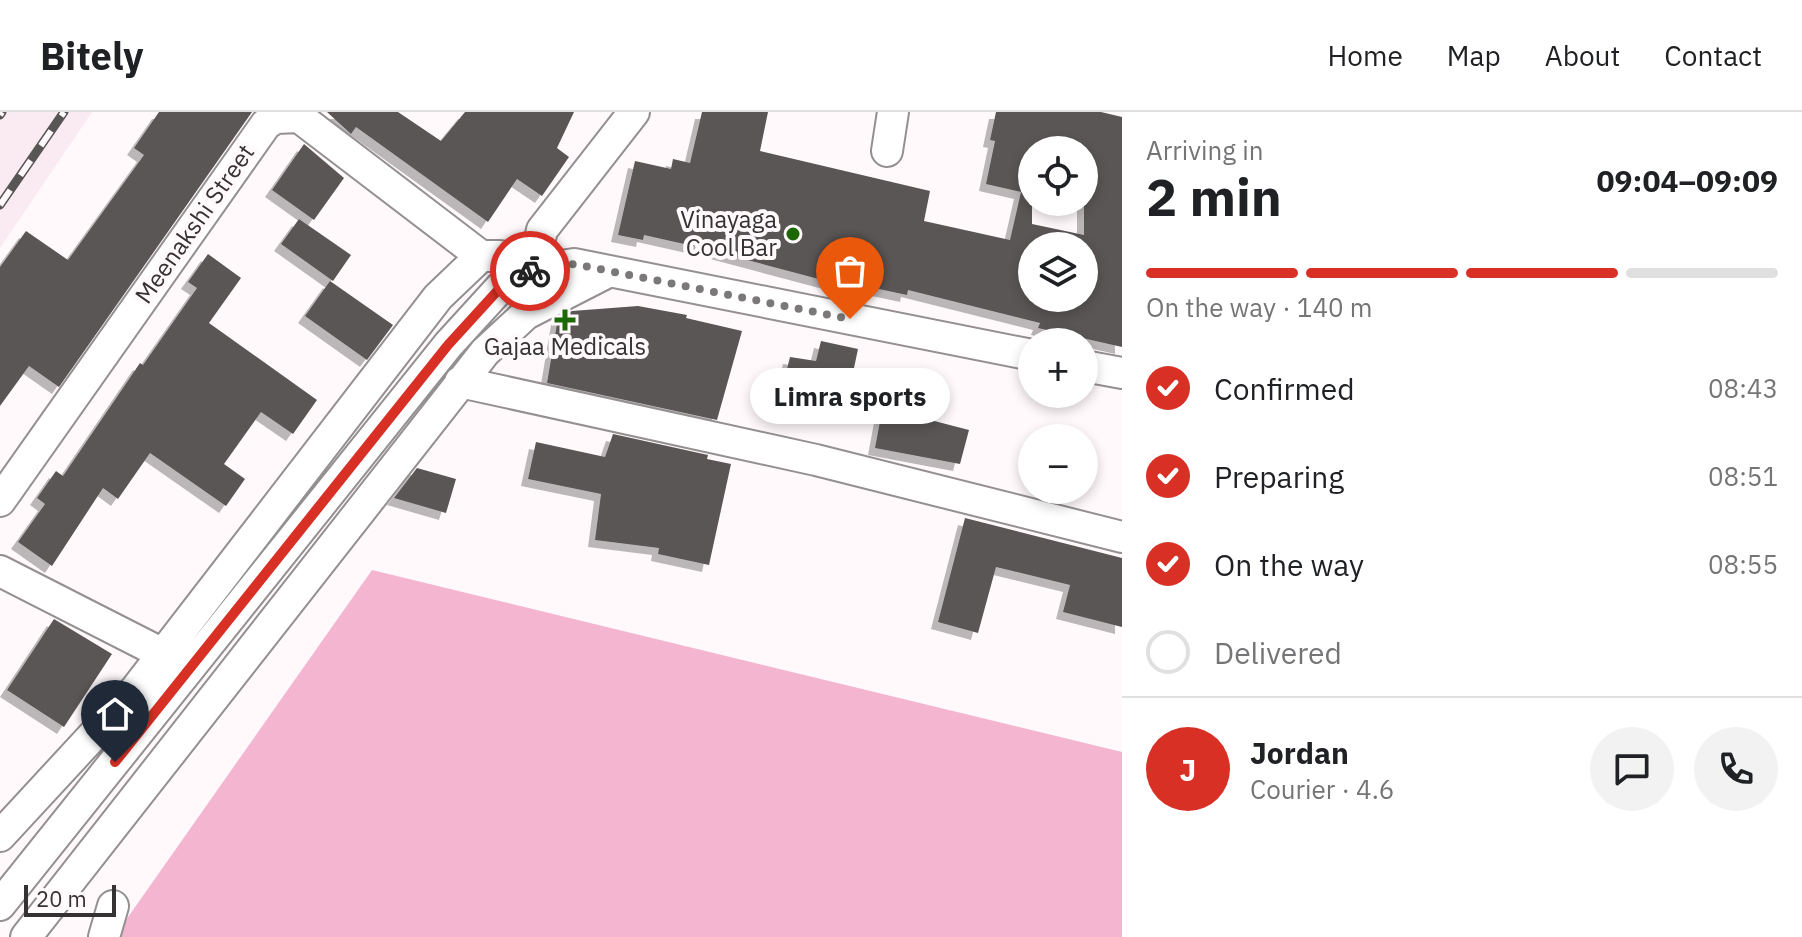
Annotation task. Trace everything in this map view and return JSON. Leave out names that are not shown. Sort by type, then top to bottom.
[{"type":"street","points":[[530,271],[542,230],[634,112]]},
{"type":"street","points":[[887,151],[893,112]]},
{"type":"street","name":"Meenakshi Street","points":[[0,501],[266,124],[288,114],[299,117],[481,256]]},
{"type":"street","points":[[0,836],[136,689],[438,297],[481,256],[500,256],[530,271]]},
{"type":"street","points":[[0,905],[448,345],[500,288],[530,271],[574,264],[1018,352]]},
{"type":"street","points":[[26,937],[460,382],[494,343],[526,314],[608,272]]},
{"type":"street","points":[[1098,369],[1122,373]]},
{"type":"street","points":[[460,382],[816,460],[1122,537]]},
{"type":"street","points":[[0,571],[163,654]]},
{"type":"street","points":[[104,937],[113,906]]},
{"type":"shaded area","points":[[0,112],[92,112],[0,248]]},
{"type":"shaded area","points":[[372,570],[1122,752],[1122,937],[114,937]]},
{"type":"building","points":[[159,112],[252,112],[59,387],[29,366],[0,406],[0,267],[26,231],[68,260],[144,155],[134,148]]},
{"type":"building","points":[[327,112],[398,112],[441,141],[465,112],[574,112],[557,148],[569,157],[542,196],[517,179],[488,222],[356,127],[351,134]]},
{"type":"building","points":[[702,112],[768,112],[760,151],[930,191],[924,221],[1010,240],[1018,205],[1018,216],[1032,216],[1032,224],[1070,232],[1018,232],[1018,312],[1098,312],[1098,232],[1084,232],[1084,216],[1098,216],[1098,136],[1018,136],[1018,191],[986,184],[995,141],[990,140],[996,112],[1101,112],[1122,117],[1122,347],[1098,342],[1098,328],[1038,328],[1040,323],[908,290],[907,295],[846,282],[845,286],[702,248],[644,235],[643,240],[618,235],[635,161],[671,169],[673,159],[690,163]]},
{"type":"building","points":[[304,144],[344,178],[314,220],[272,190]]},
{"type":"building","points":[[299,219],[351,255],[333,281],[281,244]]},
{"type":"building","points":[[208,254],[241,278],[209,323],[317,400],[293,434],[261,412],[224,464],[245,479],[226,506],[150,453],[118,499],[103,488],[52,566],[18,542],[45,504],[37,498],[56,471],[63,476],[140,363],[143,365],[197,288],[188,282]]},
{"type":"building","points":[[330,281],[393,325],[367,360],[305,316]]},
{"type":"building","points":[[638,306],[687,315],[686,318],[742,331],[717,420],[547,383],[558,318],[572,311]]},
{"type":"building","points":[[821,341],[858,349],[854,368],[922,381],[915,416],[969,430],[960,464],[875,448],[884,400],[785,377],[790,357],[816,361]]},
{"type":"building","points":[[613,434],[708,455],[707,459],[731,464],[709,565],[658,554],[659,548],[595,540],[601,494],[528,479],[536,442],[605,457]]},
{"type":"building","points":[[417,468],[456,479],[446,513],[394,498]]},
{"type":"building","points":[[965,518],[1122,558],[1122,627],[1063,612],[1070,585],[996,567],[978,633],[938,622]]},
{"type":"building","points":[[54,619],[112,654],[64,727],[7,690]]},
{"type":"railway","points":[[0,205],[64,112]]},
{"type":"way so far","points":[[530,271],[574,264],[850,319]]},
{"type":"place","name":"Vinayaga Cool Bar","points":[[793,234]]},
{"type":"place","name":"Limra sports","points":[[850,319]]},
{"type":"place","name":"Gajaa Medicals","points":[[565,320]]},
{"type":"route","points":[[115,762],[448,345],[500,288],[530,271]]}]
